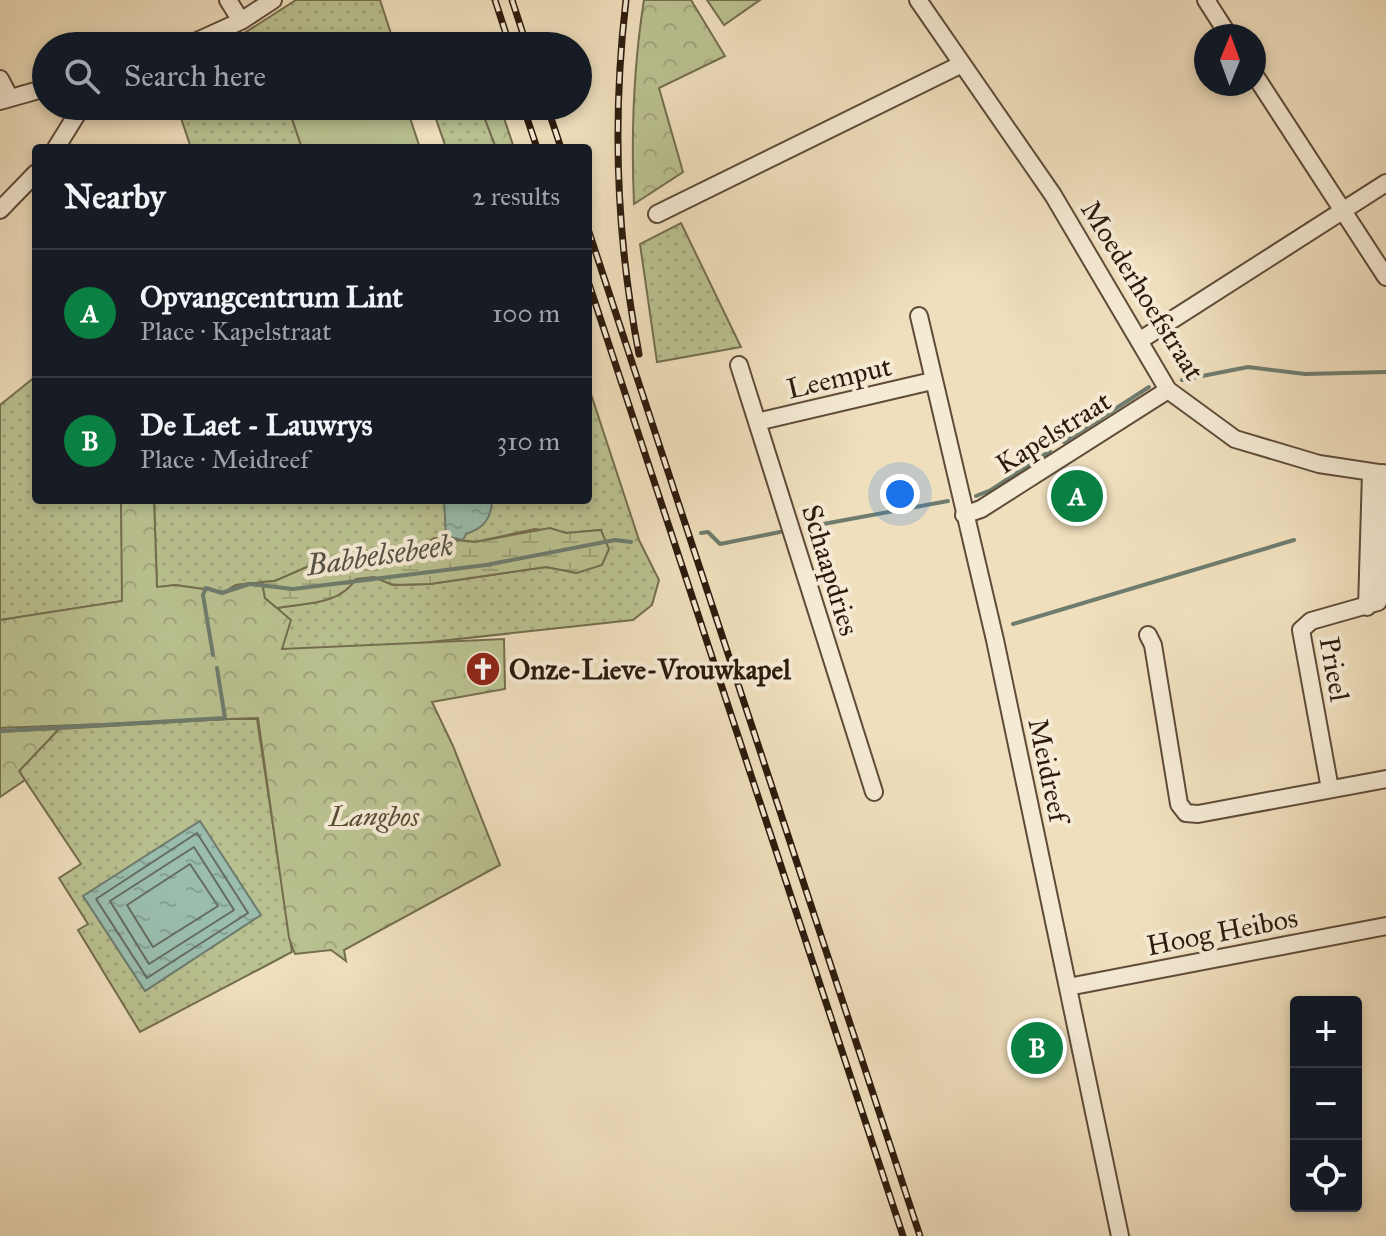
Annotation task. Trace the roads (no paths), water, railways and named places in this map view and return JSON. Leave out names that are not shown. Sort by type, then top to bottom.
[{"type":"street","points":[[228,0],[241,21]]},
{"type":"street","points":[[217,32],[241,21],[273,0]]},
{"type":"street","name":"Moederhoefstraat","points":[[918,0],[1053,195],[1168,390],[1235,439],[1319,464],[1380,473]]},
{"type":"street","points":[[1206,0],[1221,24]]},
{"type":"street","points":[[657,214],[962,64]]},
{"type":"street","points":[[0,79],[5,100],[32,92]]},
{"type":"street","points":[[1266,92],[1386,277]]},
{"type":"street","points":[[58,144],[73,120]]},
{"type":"street","points":[[0,210],[32,177]]},
{"type":"street","points":[[1139,341],[1386,183]]},
{"type":"street","name":"Meidreef","points":[[919,316],[995,640],[1120,1236]]},
{"type":"street","name":"Schaapdries","points":[[739,365],[874,792]]},
{"type":"street","name":"Leemput","points":[[757,422],[932,381]]},
{"type":"street","name":"Kapelstraat","points":[[964,515],[981,509],[1168,390]]},
{"type":"street","name":"Prieel","points":[[1330,789],[1301,630],[1311,621],[1378,602],[1381,594],[1380,473]]},
{"type":"street","points":[[1148,635],[1153,645],[1179,804],[1186,813],[1198,814],[1386,779]]},
{"type":"street","name":"Hoog Heibos","points":[[1068,987],[1386,926]]},
{"type":"water","points":[[444,504],[491,504],[485,522],[466,534],[463,540],[446,536]]},
{"type":"water","points":[[200,821],[261,915],[145,991],[83,896]]},
{"type":"waterway","name":"Babbelsebeek","points":[[1182,380],[1248,367],[1305,374],[1386,372]]},
{"type":"waterway","name":"Babbelsebeek","points":[[1064,442],[1149,387]]},
{"type":"waterway","name":"Babbelsebeek","points":[[976,496],[991,490],[1050,451]]},
{"type":"waterway","name":"Babbelsebeek","points":[[807,527],[948,501]]},
{"type":"waterway","name":"Babbelsebeek","points":[[701,533],[708,532],[720,544],[780,532]]},
{"type":"waterway","name":"Babbelsebeek","points":[[213,655],[203,595],[206,588],[222,593],[249,584],[293,589],[486,565],[615,540],[631,542]]},
{"type":"waterway","points":[[1013,624],[1294,540]]},
{"type":"waterway","name":"Babbelsebeek","points":[[0,731],[225,718],[217,668]]},
{"type":"railway","points":[[495,0],[505,32]]},
{"type":"railway","points":[[512,0],[522,32]]},
{"type":"railway","points":[[626,0],[619,89],[619,177],[625,266],[639,354]]},
{"type":"railway","points":[[528,120],[536,144]]},
{"type":"railway","points":[[552,120],[560,144]]},
{"type":"railway","points":[[592,241],[920,1236]]},
{"type":"railway","points":[[592,293],[903,1236]]},
{"type":"place","name":"Opvangcentrum Lint","points":[[1077,496]]},
{"type":"place","name":"Onze-Lieve-Vrouwkapel","points":[[483,669]]},
{"type":"place","name":"De Laet - Lauwrys","points":[[1037,1048]]},
{"type":"park label","name":"Langbos","points":[[374,816]]}]
